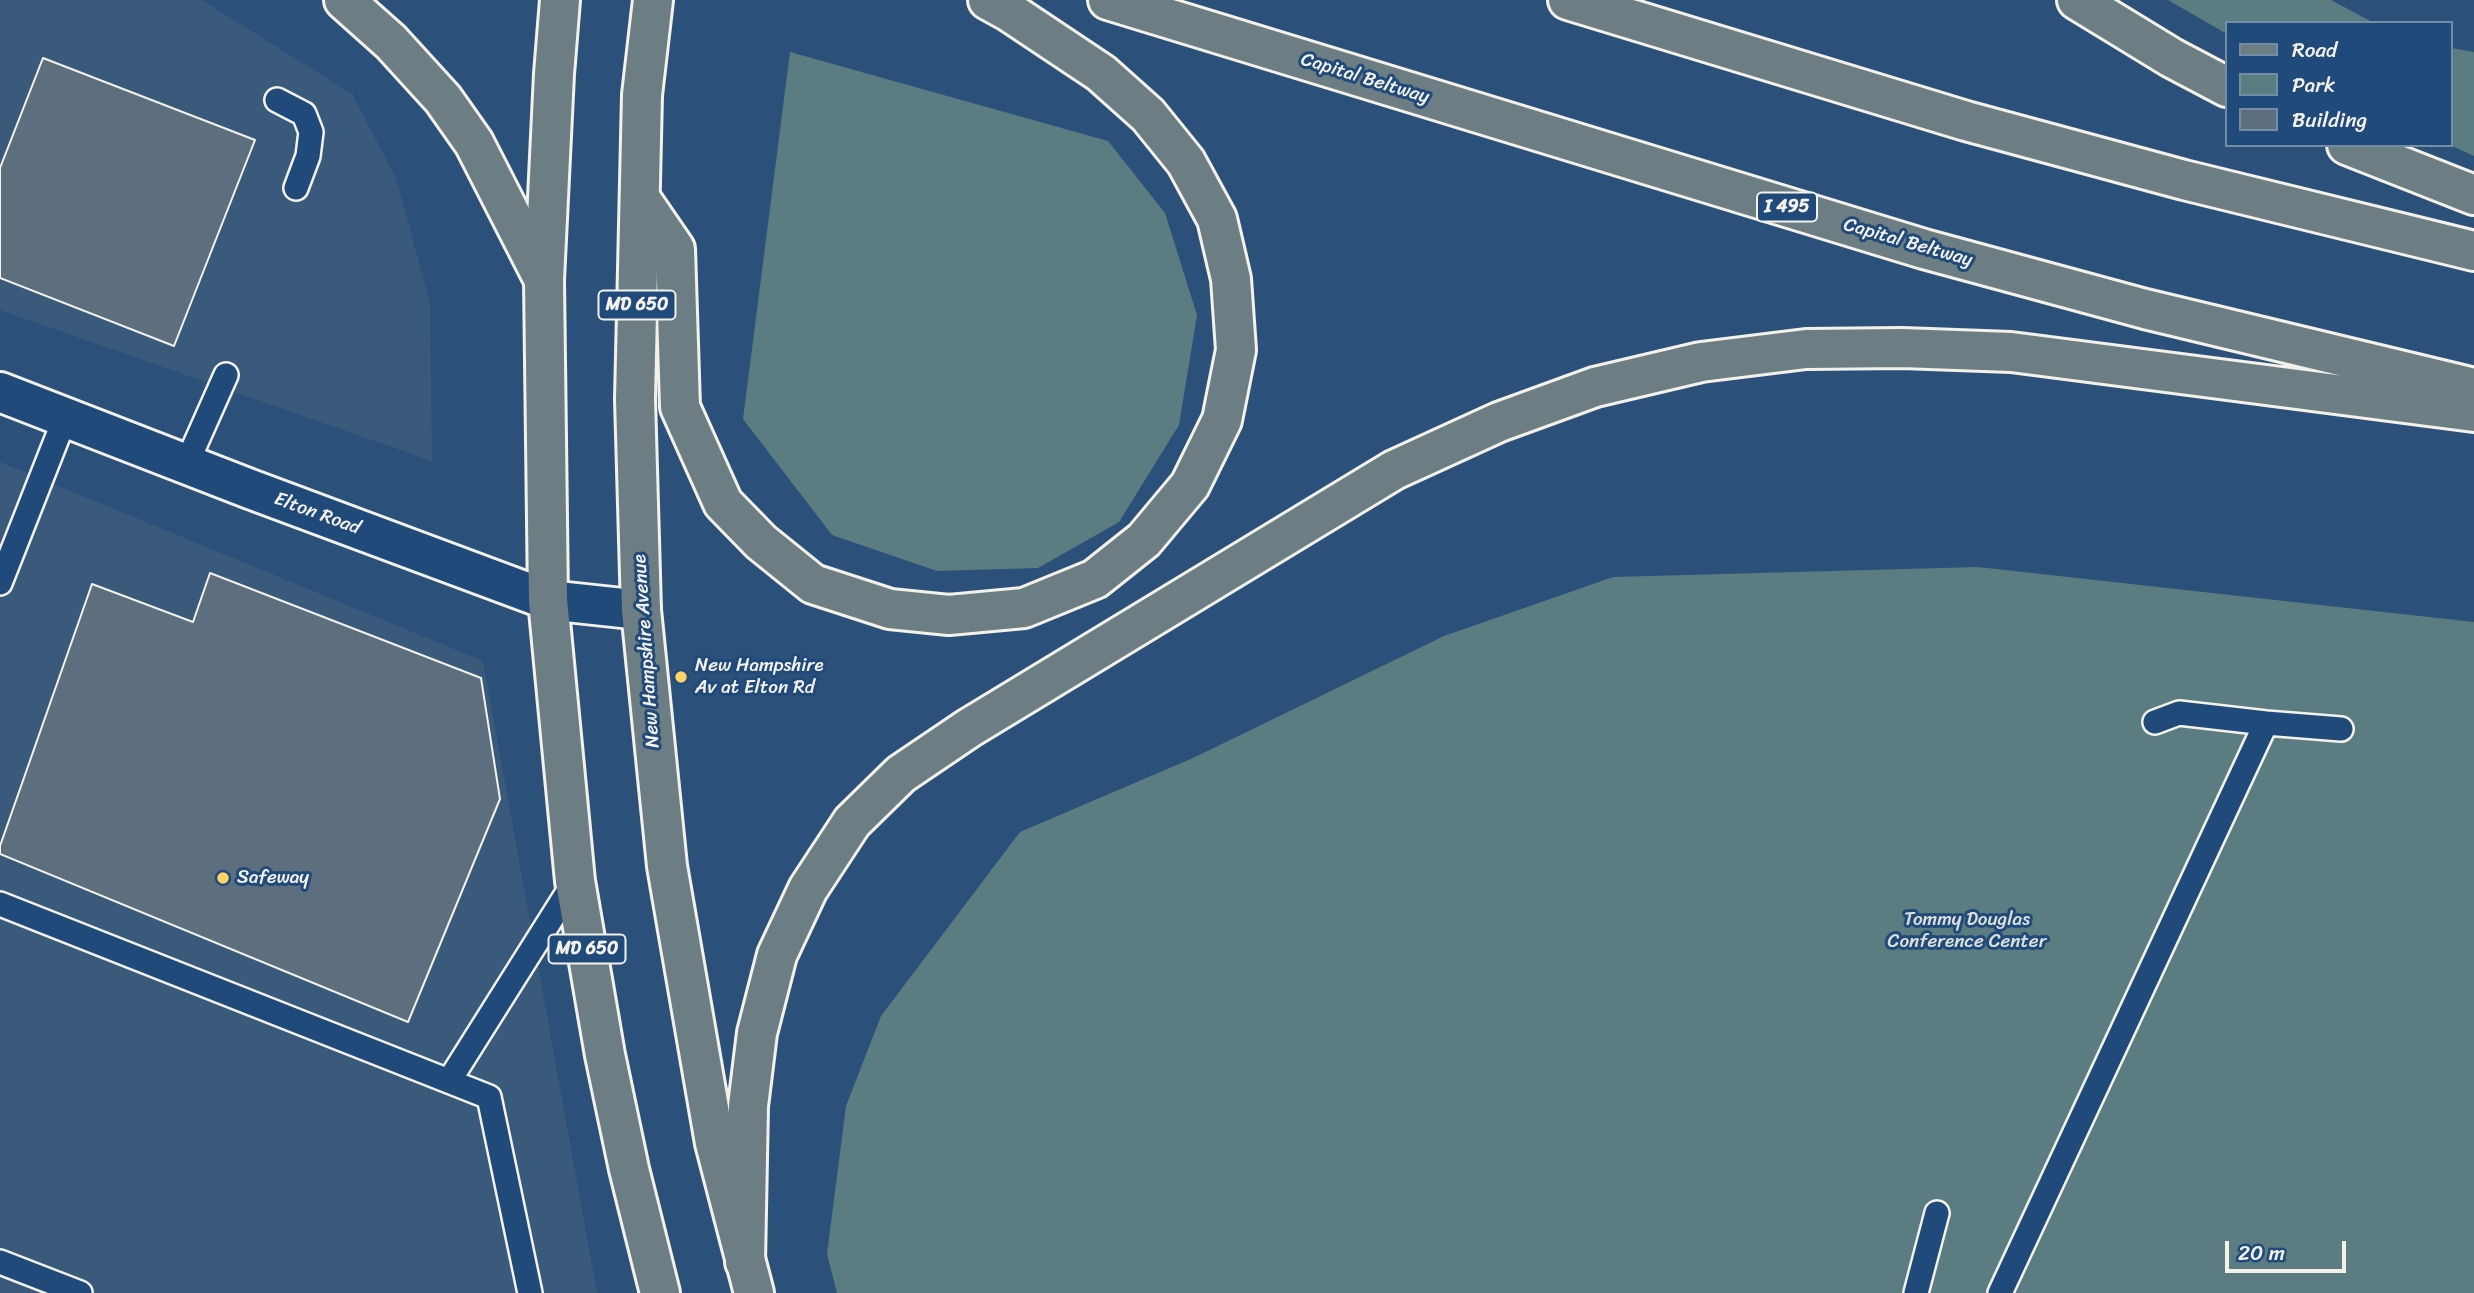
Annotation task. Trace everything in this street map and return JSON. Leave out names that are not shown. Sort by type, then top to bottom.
[{"type":"main road","points":[[344,0],[391,42],[443,100],[474,143],[544,281]]},
{"type":"main road","name":"MD 650","points":[[560,0],[544,281],[548,600],[575,881],[629,1169],[660,1293]]},
{"type":"main road","name":"New Hampshire Avenue","points":[[653,0],[642,95],[635,398],[641,610],[667,866],[715,1143],[750,1277]]},
{"type":"main road","points":[[640,198],[675,250],[680,407],[723,503],[761,542],[813,584],[890,609],[949,615],[1024,608],[1095,579],[1144,541],[1190,485],[1222,419],[1236,350],[1231,279],[1217,219],[1186,162],[1148,115],[1101,73],[1008,10],[988,0]]},
{"type":"main road","name":"Capital Beltway","points":[[1108,0],[1924,249],[2145,309],[2474,388]]},
{"type":"main road","points":[[1568,0],[1966,121],[2184,180],[2474,251]]},
{"type":"main road","points":[[2077,0],[2172,58],[2226,86]]},
{"type":"main road","points":[[2352,147],[2474,195]]},
{"type":"main road","points":[[750,1277],[748,1106],[757,1032],[777,955],[808,889],[852,822],[901,774],[969,728],[1394,470],[1499,422],[1595,387],[1701,362],[1806,349],[1902,348],[2011,352],[2474,412]]},
{"type":"street","name":"Elton Road","points":[[0,392],[186,465],[548,600],[641,610]]},
{"type":"lane","points":[[277,100],[304,114],[312,132],[308,156],[296,187]]},
{"type":"lane","points":[[186,465],[226,375]]},
{"type":"lane","points":[[0,583],[65,418]]},
{"type":"lane","points":[[2155,722],[2179,713],[2341,729]]},
{"type":"lane","points":[[2000,1293],[2266,723]]},
{"type":"lane","points":[[449,1081],[575,881]]},
{"type":"lane","points":[[0,904],[489,1097],[530,1293]]},
{"type":"lane","points":[[1916,1293],[1937,1213]]},
{"type":"lane","points":[[0,1262],[80,1293]]},
{"type":"shaded area","points":[[0,0],[202,0],[352,94],[396,178],[430,303],[432,461],[0,310]]},
{"type":"shaded area","points":[[0,462],[483,661],[597,1293],[0,1293]]},
{"type":"green space","points":[[2168,0],[2331,0],[2370,21],[2226,21],[2226,33]]},
{"type":"green space","points":[[2453,48],[2474,52],[2474,156],[2453,146]]},
{"type":"green space","points":[[790,52],[1108,141],[1165,213],[1197,315],[1179,425],[1119,522],[1038,568],[937,571],[832,535],[743,419]]},
{"type":"green space","name":"Tommy Douglas Conference Center","points":[[1978,567],[2474,622],[2474,1293],[837,1293],[827,1254],[846,1106],[881,1016],[1020,832],[1193,758],[1444,636],[1613,577]]},
{"type":"building","points":[[43,58],[255,140],[174,346],[0,278],[0,168]]},
{"type":"building","points":[[210,573],[481,678],[500,799],[408,1022],[0,854],[0,846],[92,584],[193,622]]},
{"type":"place","name":"New Hampshire Av at Elton Rd","points":[[681,677]]},
{"type":"place","name":"Safeway","points":[[223,878]]}]
